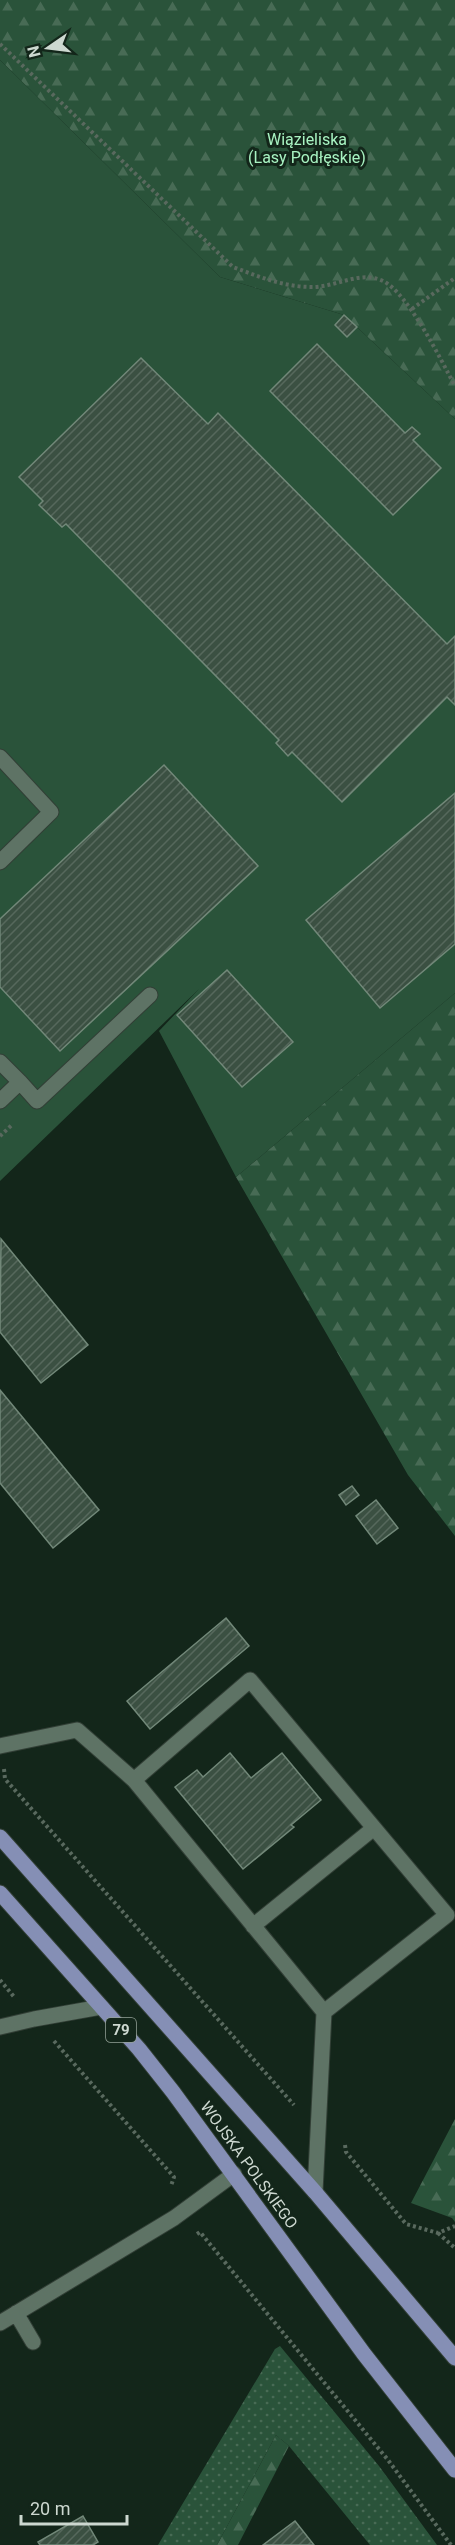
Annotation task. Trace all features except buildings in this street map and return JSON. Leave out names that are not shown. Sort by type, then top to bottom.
[{"type":"main road","name":"WOJSKA POLSKIEGO","points":[[0,1837],[315,2192],[455,2358]]},
{"type":"main road","name":"WOJSKA POLSKIEGO","points":[[0,1893],[173,2092],[350,2335],[455,2470]]},
{"type":"street","points":[[0,757],[51,812],[0,862]]},
{"type":"street","points":[[0,1062],[37,1101],[150,995]]},
{"type":"street","points":[[0,1101],[20,1082]]},
{"type":"street","points":[[134,1780],[250,1680],[447,1915],[324,2012]]},
{"type":"street","points":[[1,1753],[77,1730],[134,1780],[324,2012],[315,2192]]},
{"type":"street","points":[[253,1926],[374,1828]]},
{"type":"street","points":[[0,2027],[101,2007]]},
{"type":"street","points":[[0,2323],[174,2218],[234,2174]]},
{"type":"street","points":[[16,2313],[33,2342]]},
{"type":"path","points":[[0,44],[233,267],[277,284],[296,287],[316,288],[367,276],[385,282],[412,309],[455,386]]},
{"type":"path","points":[[412,309],[455,278]]},
{"type":"path","points":[[1,1753],[5,1779],[301,2113]]},
{"type":"path","points":[[0,1980],[174,2177],[173,2183],[165,2193]]},
{"type":"path","points":[[345,2141],[346,2152],[406,2224],[438,2232],[455,2248]]},
{"type":"path","points":[[438,2232],[455,2226]]},
{"type":"path","points":[[194,2235],[200,2232],[302,2355],[388,2460],[451,2545]]},
{"type":"green space","name":"Wiązieliska (Lasy Podłęskie)","points":[[0,0],[455,0],[455,419],[344,315],[220,277],[0,60]]},
{"type":"green space","points":[[0,60],[220,277],[344,315],[455,419],[455,993],[236,1177],[159,1031],[199,989],[0,1181]]},
{"type":"green space","points":[[455,993],[455,1536],[408,1475],[236,1177]]},
{"type":"green space","points":[[455,2119],[455,2222],[452,2218],[411,2203]]},
{"type":"green space","points":[[280,2346],[379,2466],[437,2545],[370,2545],[289,2446],[276,2435],[217,2545],[158,2545],[275,2349]]},
{"type":"green space","points":[[276,2435],[289,2446],[238,2545],[217,2545]]}]
